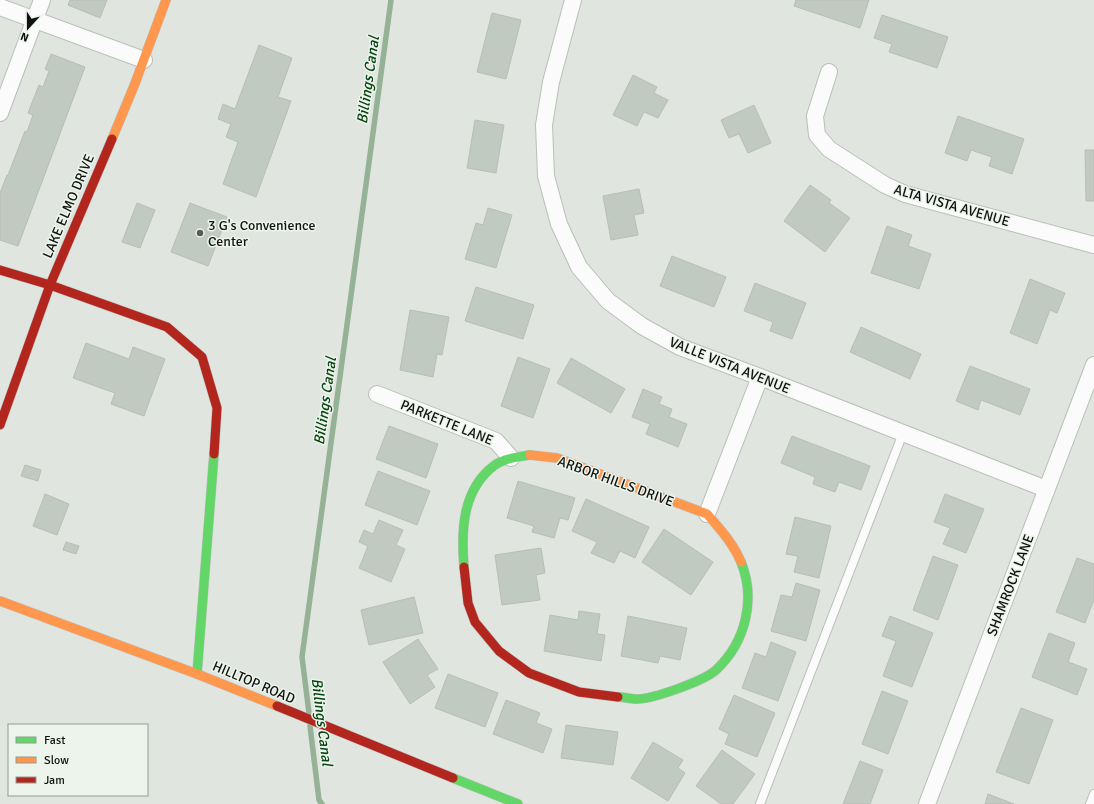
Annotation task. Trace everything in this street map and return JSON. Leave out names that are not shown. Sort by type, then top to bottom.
[{"type":"main road","name":"LAKE ELMO DRIVE","points":[[0,425],[50,285],[134,86],[166,0]]},
{"type":"main road","points":[[0,270],[50,285],[167,327],[202,357],[217,408],[197,674]]},
{"type":"main road","name":"ARBOR HILLS DRIVE","points":[[530,455],[557,458],[707,514],[724,533],[736,551],[745,572],[748,586],[748,606],[744,626],[738,643],[715,671],[700,680],[672,691],[638,699],[579,692],[529,673],[499,651],[475,622],[468,603],[464,584],[462,543],[464,516],[469,500],[479,481],[495,465],[511,458],[530,455]]},
{"type":"main road","name":"HILLTOP ROAD","points":[[0,601],[197,674],[518,804]]},
{"type":"street","points":[[0,113],[42,0]]},
{"type":"street","name":"VALLE VISTA AVENUE","points":[[573,0],[551,82],[544,125],[546,176],[559,224],[579,267],[608,301],[642,326],[680,347],[1046,489]]},
{"type":"street","points":[[0,7],[144,60]]},
{"type":"street","name":"ALTA VISTA AVENUE","points":[[829,72],[815,116],[817,135],[829,149],[885,185],[905,194],[1094,245]]},
{"type":"street","name":"SHAMROCK LANE","points":[[927,804],[1094,365]]},
{"type":"street","points":[[707,514],[760,377]]},
{"type":"street","name":"PARKETTE LANE","points":[[377,394],[496,440],[511,458]]},
{"type":"lane","points":[[760,804],[903,433]]},
{"type":"lane","points":[[1090,804],[1094,794]]},
{"type":"building","points":[[70,0],[107,0],[100,18],[68,5]]},
{"type":"building","points":[[796,0],[869,0],[860,28],[794,6]]},
{"type":"building","points":[[492,13],[521,20],[506,79],[477,72]]},
{"type":"building","points":[[882,15],[948,37],[937,68],[889,52],[892,44],[874,38]]},
{"type":"building","points":[[259,45],[292,58],[278,97],[291,101],[256,197],[223,184],[238,142],[226,137],[231,124],[218,119],[223,104],[235,109]]},
{"type":"building","points":[[51,54],[85,67],[18,246],[0,240],[0,193],[25,131],[27,132],[33,115],[28,113],[39,85],[43,87],[49,71],[45,69]]},
{"type":"building","points":[[633,75],[657,87],[654,93],[668,100],[658,118],[644,112],[637,126],[613,115]]},
{"type":"building","points":[[754,105],[771,143],[748,153],[739,134],[729,138],[721,120]]},
{"type":"building","points":[[958,116],[1024,139],[1012,174],[989,166],[992,157],[971,150],[967,161],[945,153]]},
{"type":"building","points":[[475,120],[504,125],[496,173],[467,168]]},
{"type":"building","points":[[1085,150],[1094,150],[1094,201],[1086,201]]},
{"type":"building","points":[[810,185],[831,200],[829,203],[850,218],[825,252],[784,221]]},
{"type":"building","points":[[639,189],[644,213],[634,215],[638,235],[611,240],[603,196]]},
{"type":"building","points":[[137,203],[155,210],[140,248],[122,242]]},
{"type":"building","points":[[190,203],[227,217],[208,266],[171,252]]},
{"type":"building","points":[[488,208],[512,215],[496,268],[465,259],[476,223],[483,225]]},
{"type":"building","points":[[887,226],[912,235],[908,246],[931,254],[919,289],[871,273]]},
{"type":"building","points":[[672,256],[726,277],[714,307],[660,286]]},
{"type":"building","points":[[1030,279],[1065,293],[1057,313],[1050,310],[1037,344],[1010,333]]},
{"type":"building","points":[[755,283],[806,303],[792,339],[770,331],[773,322],[744,311]]},
{"type":"building","points":[[476,287],[534,305],[523,339],[465,321]]},
{"type":"building","points":[[410,310],[449,317],[442,355],[437,354],[433,377],[400,370]]},
{"type":"building","points":[[861,327],[921,354],[910,379],[850,352]]},
{"type":"building","points":[[86,343],[129,359],[133,347],[165,359],[144,416],[111,404],[115,393],[73,378]]},
{"type":"building","points":[[518,357],[550,369],[533,418],[501,406]]},
{"type":"building","points":[[571,358],[625,389],[611,413],[557,383]]},
{"type":"building","points":[[970,366],[1030,389],[1020,415],[981,400],[978,410],[956,401]]},
{"type":"building","points":[[643,389],[662,397],[659,404],[672,409],[669,417],[687,424],[678,447],[646,434],[650,424],[632,417]]},
{"type":"building","points":[[389,426],[438,444],[426,478],[376,459]]},
{"type":"building","points":[[792,436],[870,466],[861,490],[839,482],[835,492],[813,484],[815,477],[781,463]]},
{"type":"building","points":[[25,465],[41,470],[38,481],[21,476]]},
{"type":"building","points":[[378,471],[430,491],[417,525],[365,505]]},
{"type":"building","points":[[518,481],[575,498],[568,520],[560,518],[554,538],[532,532],[534,526],[507,518]]},
{"type":"building","points":[[45,494],[69,504],[57,535],[33,526]]},
{"type":"building","points":[[945,494],[984,509],[966,553],[943,544],[950,528],[934,522]]},
{"type":"building","points":[[586,499],[649,527],[635,558],[620,551],[614,563],[591,553],[597,542],[572,531]]},
{"type":"building","points":[[795,517],[831,526],[819,578],[794,572],[798,556],[786,554]]},
{"type":"building","points":[[379,520],[403,530],[396,545],[405,549],[391,582],[359,568],[368,546],[359,542],[364,530],[373,534]]},
{"type":"building","points":[[664,529],[713,562],[691,595],[642,562]]},
{"type":"building","points":[[66,542],[79,546],[76,554],[63,550]]},
{"type":"building","points":[[541,548],[545,573],[536,575],[540,600],[502,605],[495,555]]},
{"type":"building","points":[[933,556],[958,565],[938,620],[913,610]]},
{"type":"building","points":[[1077,558],[1094,564],[1094,600],[1085,623],[1056,612]]},
{"type":"building","points":[[796,583],[820,590],[806,641],[771,631],[781,595],[792,597]]},
{"type":"building","points":[[414,597],[423,633],[369,645],[361,610]]},
{"type":"building","points":[[579,611],[600,614],[597,634],[605,635],[601,661],[544,651],[550,615],[578,620]]},
{"type":"building","points":[[628,616],[687,628],[680,660],[660,656],[658,663],[621,656]]},
{"type":"building","points":[[890,616],[933,633],[912,687],[883,676],[896,641],[882,636]]},
{"type":"building","points":[[1049,633],[1075,643],[1068,662],[1087,669],[1077,695],[1032,677]]},
{"type":"building","points":[[418,639],[438,669],[427,675],[435,687],[410,704],[383,662]]},
{"type":"building","points":[[771,642],[796,652],[778,701],[742,688],[755,653],[766,657]]},
{"type":"building","points":[[448,674],[498,693],[485,727],[435,708]]},
{"type":"building","points":[[882,691],[908,701],[888,754],[862,744]]},
{"type":"building","points":[[734,695],[775,713],[757,757],[725,744],[729,734],[719,729]]},
{"type":"building","points":[[506,700],[540,713],[536,723],[552,729],[543,753],[493,734]]},
{"type":"building","points":[[1021,708],[1053,720],[1029,784],[996,772]]},
{"type":"building","points":[[566,725],[618,732],[613,765],[561,758]]},
{"type":"building","points":[[653,742],[683,760],[678,768],[685,773],[668,801],[631,778]]},
{"type":"building","points":[[722,750],[755,774],[733,804],[721,804],[696,786]]},
{"type":"building","points":[[860,761],[883,770],[870,804],[843,804]]},
{"type":"building","points":[[988,794],[1014,804],[985,804]]},
{"type":"waterway","name":"Billings Canal","points":[[309,713],[302,657],[391,0]]},
{"type":"waterway","name":"Billings Canal","points":[[310,726],[319,800],[322,804]]},
{"type":"traffic: fast","points":[[197,674],[214,454]]},
{"type":"traffic: fast","points":[[464,567],[464,525],[470,498],[476,486],[484,475],[495,465],[512,458],[530,455]]},
{"type":"traffic: fast","points":[[618,697],[635,699],[654,696],[690,684],[716,670],[735,647],[745,619],[748,605],[748,591],[741,562]]},
{"type":"traffic: fast","points":[[453,778],[518,804]]},
{"type":"traffic: slow","points":[[112,139],[134,86],[166,0]]},
{"type":"traffic: slow","points":[[530,455],[557,458],[707,514],[730,542],[741,562]]},
{"type":"traffic: slow","points":[[0,601],[197,674],[277,706]]},
{"type":"traffic: jam","points":[[0,425],[50,285],[112,139]]},
{"type":"traffic: jam","points":[[0,270],[50,285],[167,327],[202,357],[217,408],[214,454]]},
{"type":"traffic: jam","points":[[464,567],[468,603],[475,622],[499,651],[529,673],[579,692],[618,697]]},
{"type":"traffic: jam","points":[[277,706],[453,778]]},
{"type":"place","name":"3 G's Convenience Center","points":[[200,233]]}]
